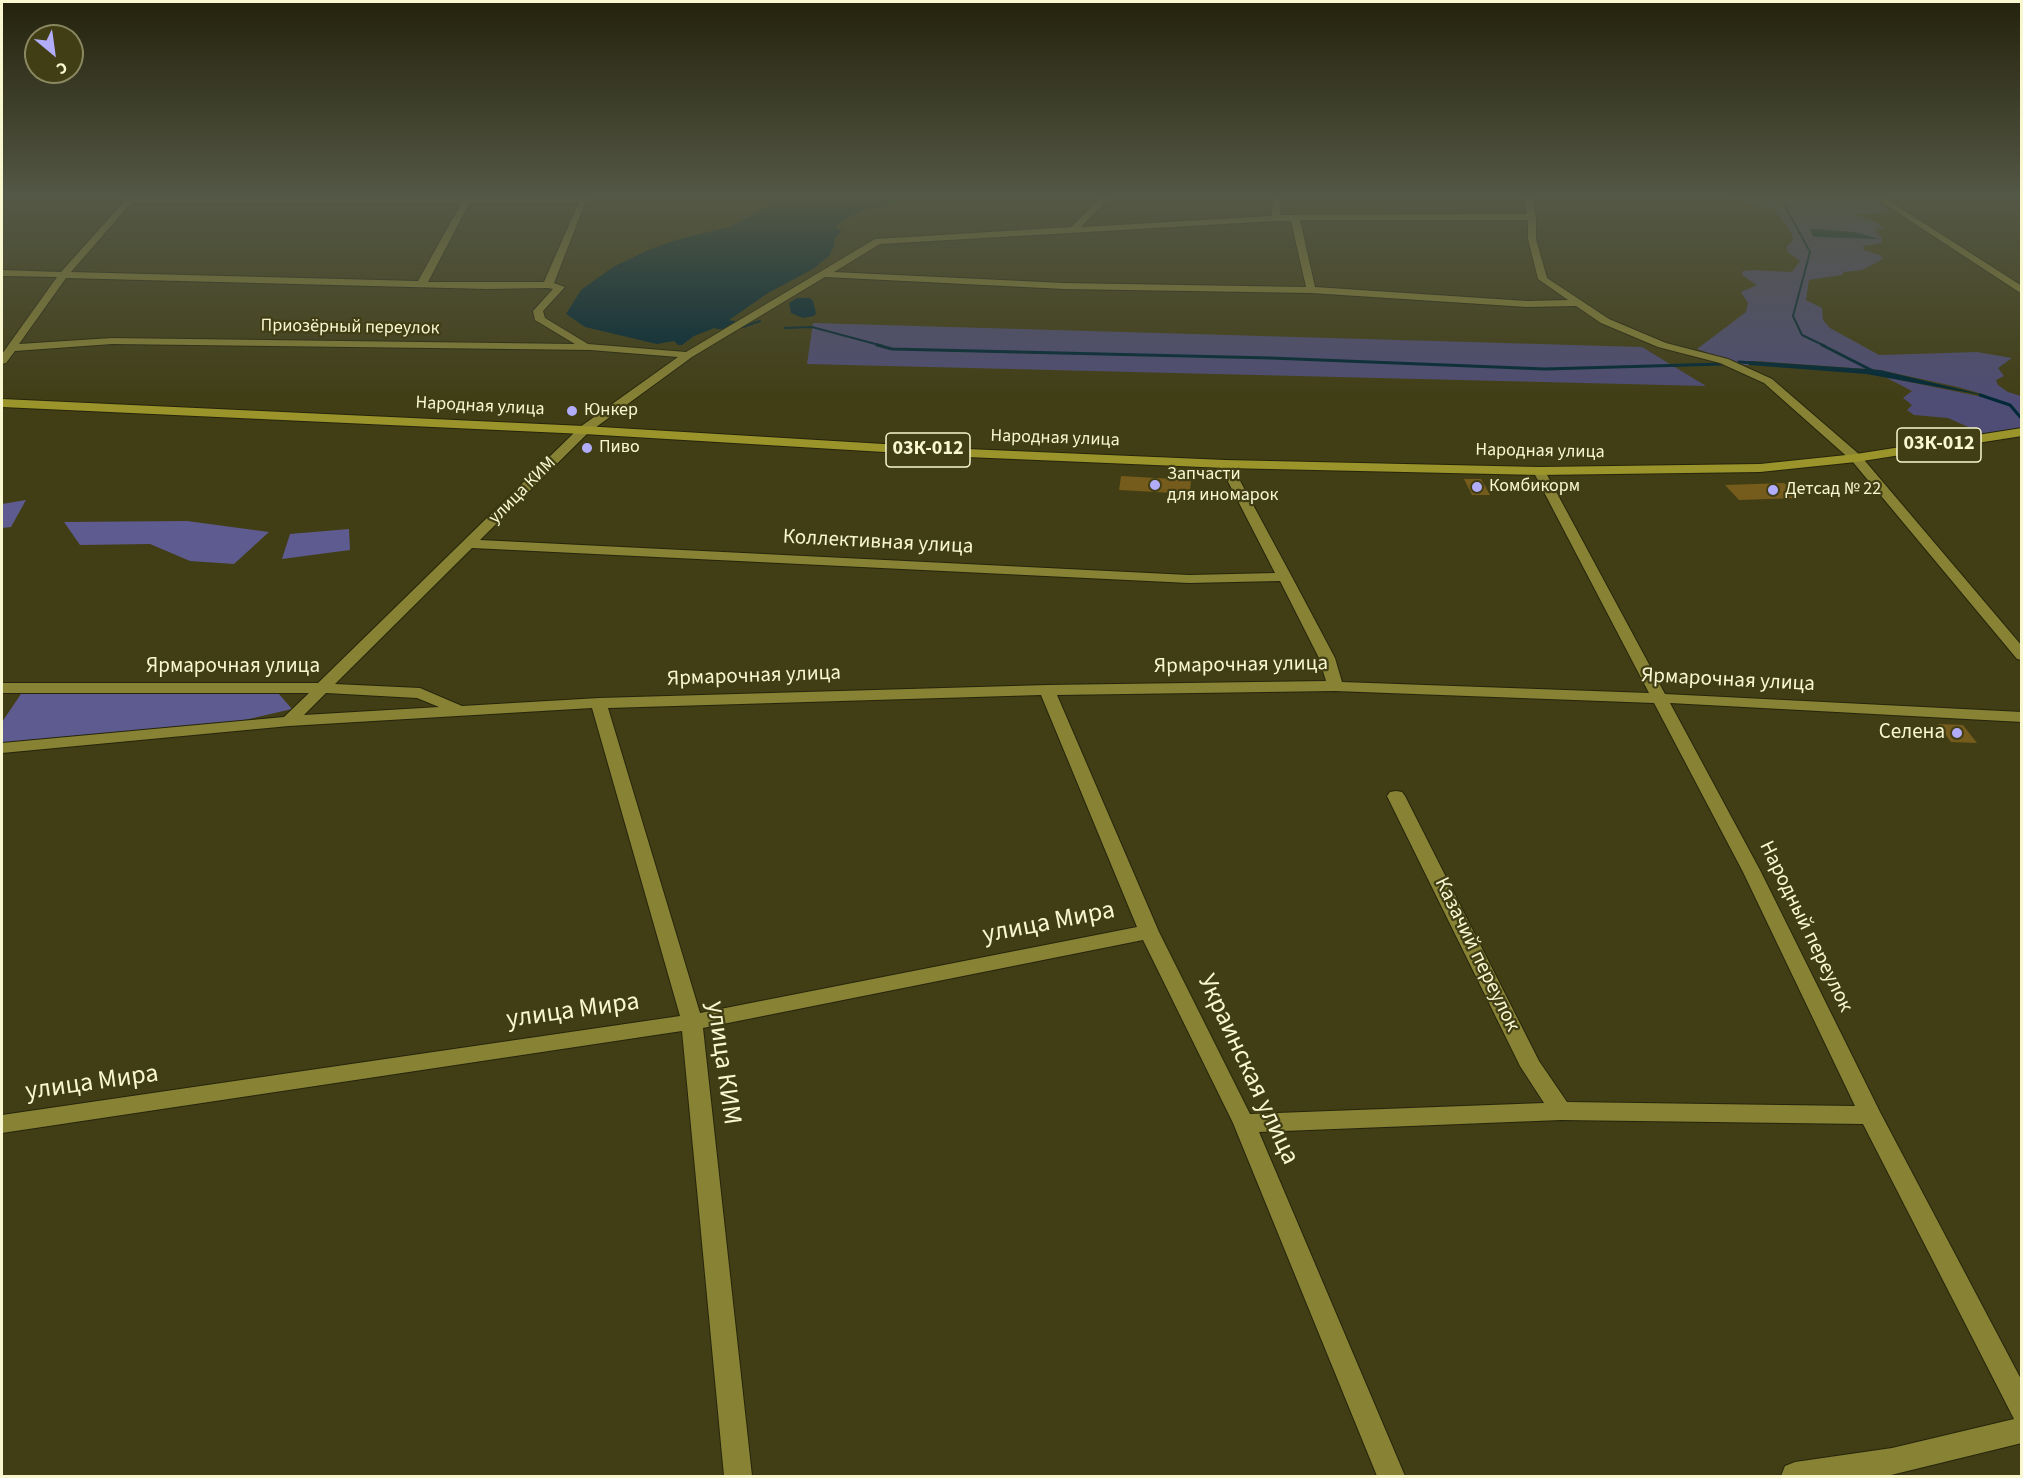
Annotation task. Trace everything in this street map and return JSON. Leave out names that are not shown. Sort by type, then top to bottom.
[{"type":"main road","name":"Народная улица","points":[[2,403],[584,430],[967,453],[1226,464],[1539,471],[1760,468],[1856,458]]},
{"type":"main road","name":"03К-012","points":[[1856,458],[2022,432]]},
{"type":"street","points":[[2,361],[71,266]]},
{"type":"street","points":[[422,283],[431,266]]},
{"type":"street","points":[[548,285],[556,266]]},
{"type":"street","name":"улица КИМ","points":[[289,721],[584,430],[688,355],[837,266]]},
{"type":"street","points":[[1306,266],[1311,290]]},
{"type":"street","points":[[1540,266],[1543,279],[1605,321],[1662,345],[1724,361],[1768,381],[1856,458],[2022,656]]},
{"type":"street","points":[[1984,266],[2022,291]]},
{"type":"street","points":[[2,273],[487,286],[548,285],[560,287],[538,311],[540,320],[561,334],[590,347]]},
{"type":"street","points":[[824,274],[1064,286],[1311,290],[1527,303],[1578,303]]},
{"type":"street","name":"Приозёрный переулок","points":[[11,348],[112,341],[590,347],[688,355]]},
{"type":"street","points":[[1226,464],[1327,658],[1335,686]]},
{"type":"street","name":"Народный переулок","points":[[1539,471],[1752,872],[1870,1115],[2022,1409]]},
{"type":"street","name":"Коллективная улица","points":[[468,544],[1177,578],[1285,577]]},
{"type":"street","name":"Ярмарочная улица","points":[[2,748],[289,721],[599,703],[1047,690],[1335,686],[1659,698],[2022,717]]},
{"type":"street","name":"Ярмарочная улица","points":[[2,688],[323,688],[420,693],[460,711]]},
{"type":"street","name":"Украинская улица","points":[[1047,690],[1149,932],[1244,1123],[1391,1476]]},
{"type":"street","name":"улица КИМ","points":[[599,703],[692,1022],[738,1476]]},
{"type":"street","name":"Казачий переулок","points":[[1396,795],[1531,1066],[1561,1111]]},
{"type":"street","name":"улица Мира","points":[[2,1124],[692,1022],[1149,932]]},
{"type":"street","points":[[1244,1123],[1561,1111],[1870,1115]]},
{"type":"street","points":[[1795,1476],[1897,1469],[2022,1430]]},
{"type":"shaded area","points":[[1796,266],[1870,266],[1862,270],[1844,272],[1842,275],[1809,280],[1806,300],[1822,308],[1823,320],[1830,328],[1879,355],[1977,352],[2012,358],[1998,368],[2004,376],[1996,380],[1998,385],[2008,392],[2021,396],[2021,428],[1984,434],[1948,418],[1914,415],[1907,410],[1912,405],[1903,398],[1912,391],[1885,377],[1983,397],[1986,395],[1958,387],[1880,370],[1756,361],[1750,361],[1749,365],[1744,365],[1697,349],[1746,312],[1748,303],[1741,292],[1757,285],[1742,275],[1743,271],[1792,272]]},
{"type":"shaded area","points":[[813,323],[1642,347],[1706,386],[807,364]]},
{"type":"shaded area","points":[[26,500],[11,527],[2,528],[2,504]]},
{"type":"shaded area","points":[[187,521],[269,532],[234,564],[190,561],[150,544],[80,545],[64,522]]},
{"type":"shaded area","points":[[349,529],[350,550],[282,559],[290,534]]},
{"type":"shaded area","points":[[278,693],[292,709],[236,722],[2,743],[2,722],[21,694]]},
{"type":"water","points":[[817,266],[768,293],[722,325],[694,336],[682,345],[674,341],[657,344],[585,327],[566,314],[581,290],[613,267]]},
{"type":"water","points":[[797,298],[810,298],[813,301],[816,313],[814,316],[803,318],[791,313],[789,303]]},
{"type":"water","points":[[1749,361],[1880,370],[1988,396],[1866,374],[1749,365]]},
{"type":"building","name":"Запчасти для иномарок","points":[[1121,476],[1191,480],[1190,494],[1119,490]]},
{"type":"building","name":"Комбикорм","points":[[1464,479],[1481,479],[1490,495],[1472,495]]},
{"type":"building","points":[[1784,483],[1799,498],[1739,500],[1725,485]]},
{"type":"building","name":"Селена","points":[[1938,724],[1963,725],[1977,743],[1951,742]]},
{"type":"waterway","points":[[1806,266],[1793,316],[1802,335],[1825,346]]},
{"type":"waterway","points":[[702,294],[722,325],[729,325]]},
{"type":"waterway","points":[[743,327],[760,321]]},
{"type":"waterway","points":[[785,328],[812,327],[883,346]]},
{"type":"waterway","points":[[877,345],[892,349],[1271,358],[1545,369],[1722,364]]},
{"type":"waterway","points":[[1822,345],[1875,372]]},
{"type":"waterway","points":[[1739,362],[1754,363]]},
{"type":"waterway","points":[[1980,395],[2010,405],[2022,419]]},
{"type":"place","name":"Юнкер","points":[[572,411]]},
{"type":"place","name":"Пиво","points":[[587,448]]},
{"type":"place","name":"Запчасти для иномарок","points":[[1155,485]]},
{"type":"place","name":"Комбикорм","points":[[1477,487]]},
{"type":"place","name":"Детсад № 22","points":[[1773,490]]},
{"type":"place","name":"Селена","points":[[1957,733]]}]
